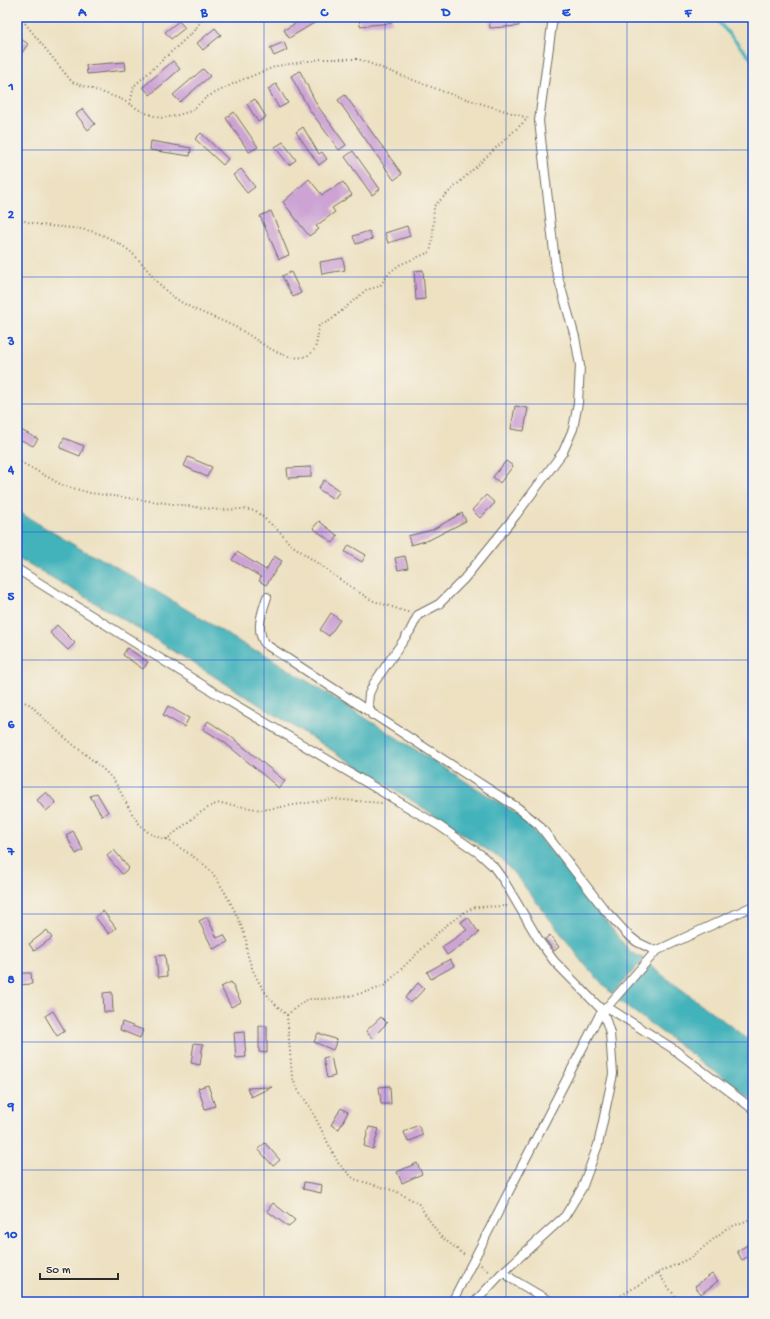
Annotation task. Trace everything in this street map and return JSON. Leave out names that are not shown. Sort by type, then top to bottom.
[{"type":"street","points":[[372,715],[368,704],[369,694],[374,683],[410,631],[418,615],[439,604],[464,579],[516,515],[563,452],[573,429],[578,403],[580,366],[576,337],[556,270],[539,121],[553,17]]},
{"type":"street","points":[[17,569],[217,694],[438,825],[480,854],[493,866],[554,961],[605,1009],[672,1048],[753,1109]]},
{"type":"street","points":[[267,597],[260,627],[260,638],[265,644],[372,715],[518,808],[540,825],[604,909],[627,934],[637,942],[656,951]]},
{"type":"street","points":[[452,1302],[595,1023],[605,1009],[656,951],[753,906]]},
{"type":"street","points":[[475,1302],[497,1278],[565,1216],[582,1188],[598,1145],[613,1074],[610,1033],[605,1009]]},
{"type":"street","points":[[504,1272],[512,1279],[551,1302]]},
{"type":"path","points":[[20,17],[72,82],[121,99],[143,112],[160,118],[175,116],[191,111],[207,97],[233,84],[277,66],[322,59],[358,59],[447,93],[539,121]]},
{"type":"path","points":[[130,104],[134,86],[193,32],[204,17]]},
{"type":"path","points":[[17,218],[26,222],[63,226],[100,234],[132,253],[157,283],[173,297],[192,308],[239,329],[264,346],[285,355],[300,358],[311,354],[316,349],[319,326],[338,315],[366,290],[380,286],[389,273],[399,265],[430,252],[433,241],[432,230],[434,206],[528,118]]},
{"type":"path","points":[[17,460],[62,485],[90,493],[219,510],[243,509],[256,511],[281,533],[289,543],[371,600],[418,615]]},
{"type":"path","points":[[17,702],[24,702],[31,705],[104,770],[116,784],[132,816],[153,835],[167,839],[213,874],[241,928],[252,970],[269,998],[287,1015],[292,1076],[296,1087],[310,1107],[338,1162],[354,1179],[395,1191],[418,1203],[440,1236],[465,1256],[474,1259],[497,1278]]},
{"type":"path","points":[[167,839],[198,814],[213,805],[220,803],[262,810],[332,799],[380,803],[391,803],[395,800]]},
{"type":"path","points":[[287,1015],[304,1001],[309,999],[350,995],[384,986],[444,928],[466,911],[476,907],[519,906]]},
{"type":"path","points":[[611,1302],[658,1273],[697,1254],[726,1229],[753,1218]]},
{"type":"path","points":[[658,1273],[679,1302]]},
{"type":"water","points":[[17,511],[84,551],[108,562],[253,650],[261,652],[508,808],[526,822],[543,841],[630,952],[644,959],[612,994],[586,966],[518,878],[501,859],[408,798],[126,621],[17,557]]},
{"type":"water","points":[[649,965],[753,1043],[753,1100],[617,999]]},
{"type":"building","points":[[306,17],[324,17],[289,38],[284,30]]},
{"type":"building","points":[[359,17],[391,17],[392,23],[360,26]]},
{"type":"building","points":[[519,17],[519,26],[490,28],[489,18]]},
{"type":"building","points":[[179,21],[185,28],[171,39],[165,32]]},
{"type":"building","points":[[215,28],[221,35],[203,50],[197,43]]},
{"type":"building","points":[[17,36],[28,44],[17,60]]},
{"type":"building","points":[[284,42],[287,50],[274,56],[270,48]]},
{"type":"building","points":[[173,61],[180,69],[150,95],[143,87]]},
{"type":"building","points":[[125,62],[126,70],[87,74],[86,65]]},
{"type":"building","points":[[203,69],[210,76],[180,102],[173,95]]},
{"type":"building","points":[[300,71],[317,105],[346,145],[339,150],[309,109],[291,76]]},
{"type":"building","points":[[276,84],[288,103],[279,108],[268,89]]},
{"type":"building","points":[[345,95],[402,174],[394,180],[338,100]]},
{"type":"building","points":[[255,99],[266,117],[258,122],[247,104]]},
{"type":"building","points":[[83,109],[95,124],[88,130],[76,114]]},
{"type":"building","points":[[234,112],[258,147],[249,152],[226,118]]},
{"type":"building","points":[[303,127],[319,154],[322,152],[327,159],[319,165],[296,132]]},
{"type":"building","points":[[201,133],[228,159],[223,165],[195,139]]},
{"type":"building","points":[[151,141],[191,148],[190,156],[150,150]]},
{"type":"building","points":[[283,142],[296,160],[289,165],[275,147]]},
{"type":"building","points":[[353,151],[380,189],[372,195],[345,157]]},
{"type":"building","points":[[241,169],[255,187],[247,193],[233,175]]},
{"type":"building","points":[[309,179],[322,195],[343,182],[352,195],[332,208],[335,212],[316,226],[319,229],[309,236],[283,202]]},
{"type":"building","points":[[271,211],[289,255],[279,259],[260,216]]},
{"type":"building","points":[[407,226],[410,236],[388,243],[385,233]]},
{"type":"building","points":[[369,231],[372,239],[356,244],[353,236]]},
{"type":"building","points":[[343,258],[345,270],[322,274],[320,262]]},
{"type":"building","points":[[423,270],[425,299],[416,300],[414,271]]},
{"type":"building","points":[[291,272],[301,293],[293,297],[282,276]]},
{"type":"building","points":[[515,406],[528,408],[524,431],[511,429]]},
{"type":"building","points":[[17,428],[38,439],[33,446],[17,438]]},
{"type":"building","points":[[64,438],[84,446],[80,456],[60,448]]},
{"type":"building","points":[[188,457],[212,467],[207,477],[184,466]]},
{"type":"building","points":[[506,461],[513,466],[500,483],[493,477]]},
{"type":"building","points":[[311,467],[311,477],[288,478],[287,468]]},
{"type":"building","points":[[324,480],[340,491],[334,499],[318,489]]},
{"type":"building","points":[[486,495],[495,503],[480,518],[472,510]]},
{"type":"building","points":[[462,513],[466,521],[429,540],[411,545],[408,536],[432,530]]},
{"type":"building","points":[[319,521],[338,536],[333,543],[313,528]]},
{"type":"building","points":[[349,545],[366,555],[362,562],[345,552]]},
{"type":"building","points":[[237,552],[266,570],[274,556],[282,561],[266,585],[259,581],[261,577],[232,560]]},
{"type":"building","points":[[405,556],[408,568],[398,570],[395,558]]},
{"type":"building","points":[[331,613],[340,620],[329,636],[320,630]]},
{"type":"building","points":[[57,625],[75,643],[68,650],[50,633]]},
{"type":"building","points":[[127,648],[148,662],[143,669],[123,655]]},
{"type":"building","points":[[168,706],[189,718],[184,727],[163,715]]},
{"type":"building","points":[[208,721],[229,735],[285,781],[279,788],[224,742],[203,729]]},
{"type":"building","points":[[46,792],[56,803],[46,811],[37,800]]},
{"type":"building","points":[[97,793],[108,812],[102,816],[90,796]]},
{"type":"building","points":[[73,831],[83,850],[76,854],[66,835]]},
{"type":"building","points":[[114,850],[129,868],[122,874],[107,856]]},
{"type":"building","points":[[103,911],[116,928],[109,934],[95,917]]},
{"type":"building","points":[[207,917],[217,938],[224,935],[228,942],[213,949],[199,921]]},
{"type":"building","points":[[468,917],[479,933],[447,955],[442,947],[467,930],[461,922]]},
{"type":"building","points":[[47,930],[52,938],[34,951],[29,944]]},
{"type":"building","points":[[550,935],[559,947],[554,951],[545,939]]},
{"type":"building","points":[[165,955],[167,976],[158,977],[156,956]]},
{"type":"building","points":[[450,959],[454,966],[431,979],[427,972]]},
{"type":"building","points":[[17,973],[31,973],[32,984],[17,985]]},
{"type":"building","points":[[231,982],[241,1002],[231,1007],[221,987]]},
{"type":"building","points":[[418,983],[424,989],[411,1003],[405,998]]},
{"type":"building","points":[[112,992],[113,1012],[104,1012],[103,993]]},
{"type":"building","points":[[53,1011],[65,1031],[57,1036],[45,1016]]},
{"type":"building","points":[[381,1017],[387,1023],[372,1038],[366,1031]]},
{"type":"building","points":[[122,1022],[143,1030],[140,1038],[120,1030]]},
{"type":"building","points":[[259,1026],[267,1026],[267,1053],[259,1052]]},
{"type":"building","points":[[244,1032],[246,1057],[236,1058],[234,1033]]},
{"type":"building","points":[[318,1033],[337,1040],[333,1050],[314,1042]]},
{"type":"building","points":[[194,1043],[203,1044],[200,1065],[191,1063]]},
{"type":"building","points":[[331,1056],[335,1076],[327,1078],[323,1058]]},
{"type":"building","points":[[208,1085],[215,1106],[205,1109],[198,1088]]},
{"type":"building","points":[[390,1086],[391,1104],[381,1104],[379,1087]]},
{"type":"building","points":[[272,1087],[251,1097],[247,1088]]},
{"type":"building","points":[[341,1108],[348,1112],[339,1129],[331,1125]]},
{"type":"building","points":[[418,1125],[423,1135],[408,1142],[404,1132]]},
{"type":"building","points":[[369,1127],[379,1129],[373,1149],[364,1146]]},
{"type":"building","points":[[265,1143],[280,1160],[273,1166],[258,1149]]},
{"type":"building","points":[[417,1163],[422,1174],[402,1183],[397,1172]]},
{"type":"building","points":[[304,1182],[322,1185],[321,1193],[303,1189]]},
{"type":"building","points":[[273,1203],[295,1220],[289,1227],[267,1211]]},
{"type":"building","points":[[753,1242],[753,1254],[742,1260],[737,1251]]},
{"type":"building","points":[[712,1274],[718,1281],[701,1294],[695,1286]]},
{"type":"waterway","points":[[714,17],[753,61]]}]
